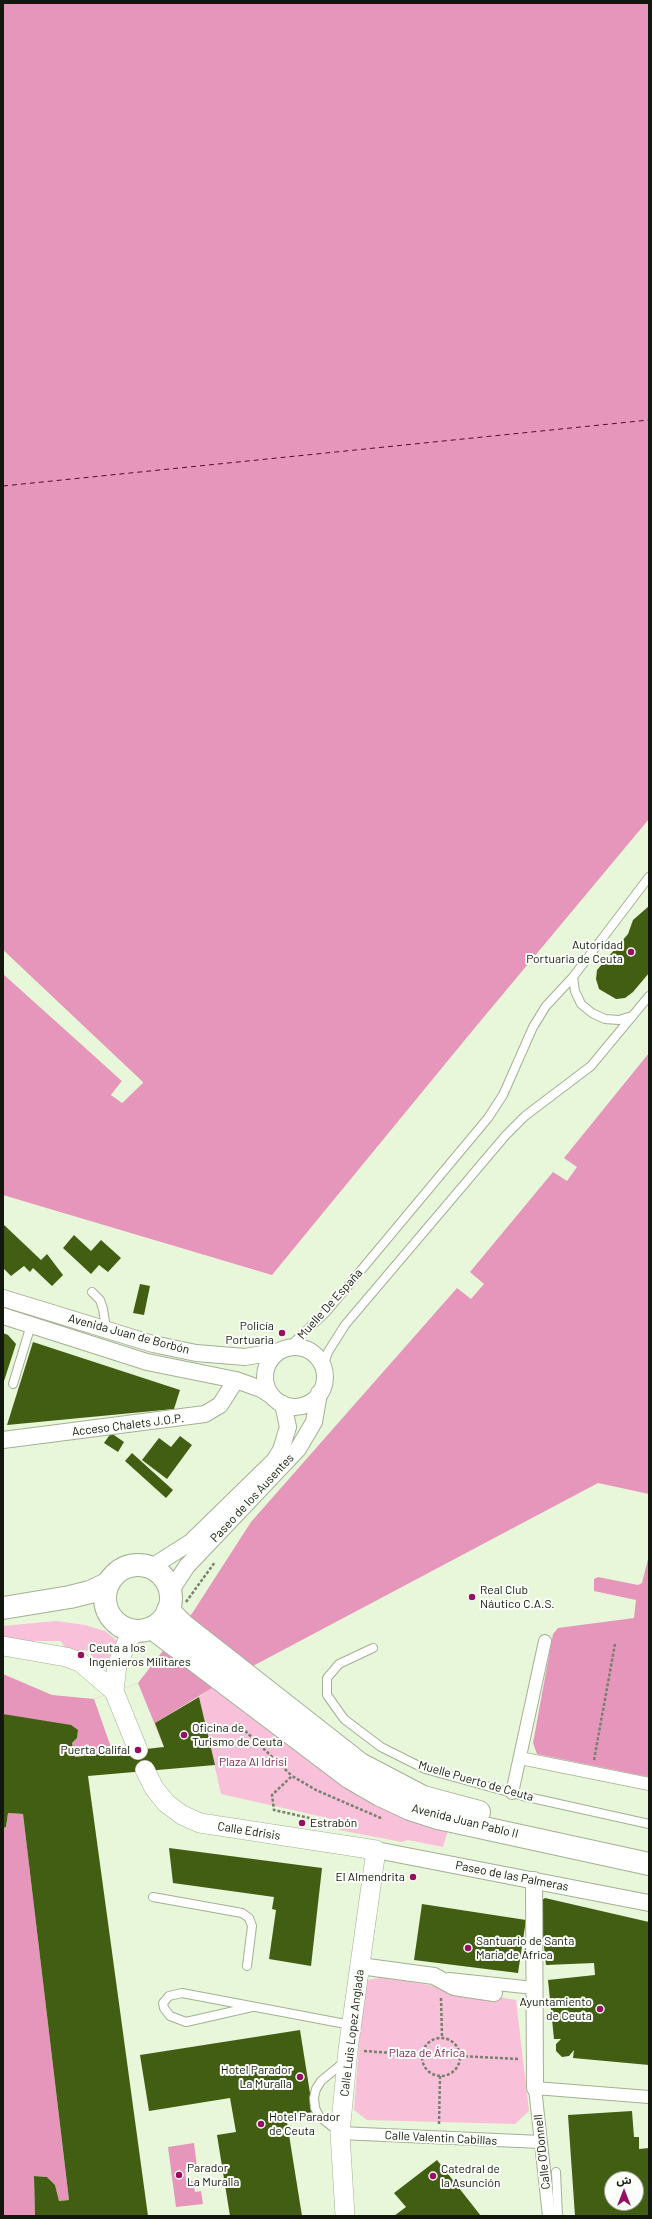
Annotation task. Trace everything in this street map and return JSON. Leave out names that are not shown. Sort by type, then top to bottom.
[{"type":"main road","points":[[175,1616],[143,1629],[120,1626],[109,1614],[105,1598],[109,1583],[113,1576],[127,1568],[135,1566],[150,1568],[163,1578],[175,1616],[246,1686]]},
{"type":"main road","points":[[3,1608],[70,1597],[90,1592],[109,1583]]},
{"type":"main road","name":"Avenida Juan Pablo II","points":[[246,1686],[360,1764],[423,1797],[490,1815],[649,1851]]},
{"type":"main road","name":"Avenida Juan Pablo II","points":[[246,1686],[349,1777],[380,1795],[410,1809],[441,1818],[649,1864]]},
{"type":"street","name":"Avenida Juan de Borbón","points":[[3,1298],[106,1328],[153,1344],[196,1353],[245,1357],[285,1349]]},
{"type":"street","name":"Avenida Juan de Borbón","points":[[3,1316],[147,1362],[236,1380],[261,1389],[278,1400]]},
{"type":"street","points":[[303,1348],[320,1360],[323,1367],[324,1380],[319,1393],[314,1400],[299,1406],[278,1400],[266,1384],[265,1372],[268,1363],[285,1349],[303,1348]]},
{"type":"street","name":"Acceso Chalets J.O.P.","points":[[3,1440],[205,1414],[220,1405],[236,1380]]},
{"type":"street","name":"Paseo de los Ausentes","points":[[175,1616],[175,1584],[187,1566],[298,1449],[314,1422],[318,1409],[319,1393]]},
{"type":"street","name":"Paseo de los Ausentes","points":[[150,1568],[191,1542],[274,1461],[283,1445],[288,1427],[278,1400]]},
{"type":"street","points":[[114,1691],[117,1665],[127,1642],[143,1629]]},
{"type":"street","points":[[512,1793],[545,1641]]},
{"type":"street","points":[[3,1646],[66,1657],[80,1662],[114,1691],[138,1750]]},
{"type":"street","points":[[520,1758],[649,1784]]},
{"type":"street","name":"Calle Edrisis","points":[[145,1770],[154,1788],[166,1803],[182,1815],[200,1823],[376,1850]]},
{"type":"street","name":"Paseo de las Palmeras","points":[[376,1850],[649,1903]]},
{"type":"street","name":"Calle Luis Lopez Anglada","points":[[345,2216],[340,2133],[347,2055],[376,1850]]},
{"type":"street","points":[[534,1880],[535,2088],[649,2097]]},
{"type":"street","points":[[360,1966],[441,1978],[534,1988]]},
{"type":"street","points":[[441,1978],[454,1987],[494,1993]]},
{"type":"street","name":"Calle O'Donnell","points":[[535,2088],[550,2216]]},
{"type":"street","name":"Calle Valentin Cabillas","points":[[340,2133],[541,2142]]},
{"type":"lane","name":"Muelle De España","points":[[285,1349],[315,1324],[488,1118],[503,1095],[539,1016],[573,977],[649,877]]},
{"type":"lane","points":[[573,977],[575,991],[581,1004],[592,1013],[605,1019],[619,1020],[633,1015]]},
{"type":"lane","name":"Muelle De España","points":[[323,1367],[336,1338],[515,1125],[591,1066],[649,996]]},
{"type":"lane","points":[[92,1292],[100,1300],[106,1328]]},
{"type":"lane","points":[[13,1384],[31,1325]]},
{"type":"lane","name":"Muelle Puerto de Ceuta","points":[[373,1648],[339,1664],[327,1678],[327,1695],[344,1719],[381,1747],[425,1769],[512,1793],[649,1824]]},
{"type":"lane","points":[[154,1897],[242,1913],[249,1918],[252,1926],[247,1966]]},
{"type":"lane","points":[[252,2007],[186,2022],[170,2016],[164,2008],[163,2003],[169,1996],[182,1993],[351,2025]]},
{"type":"lane","points":[[340,2133],[320,2116],[315,2108],[314,2098],[316,2089],[321,2081],[347,2055]]},
{"type":"lane","points":[[556,2172],[558,2216]]},
{"type":"path","points":[[175,1616],[216,1560]]},
{"type":"path","points":[[593,1765],[615,1644]]},
{"type":"path","points":[[238,1724],[292,1776],[316,1790],[387,1821]]},
{"type":"path","points":[[292,1776],[272,1795],[274,1810],[336,1824],[334,1833]]},
{"type":"path","points":[[441,1978],[442,2037]]},
{"type":"path","points":[[442,2037],[453,2041],[459,2050],[460,2062],[452,2073],[440,2076],[434,2075],[424,2067],[421,2055],[422,2049],[430,2040],[442,2037]]},
{"type":"path","points":[[347,2055],[421,2055]]},
{"type":"path","points":[[460,2056],[534,2060]]},
{"type":"path","points":[[439,2137],[440,2076]]},
{"type":"green space","points":[[56,1621],[85,1625],[105,1631],[120,1643],[111,1651],[106,1668],[100,1666],[88,1651],[85,1650],[69,1655],[61,1641],[3,1641],[3,1626]]},
{"type":"green space","name":"Plaza Al Idrisi","points":[[213,1687],[449,1827],[443,1847],[408,1840],[402,1842],[339,1830],[341,1821],[221,1794],[199,1697]]},
{"type":"green space","name":"Plaza de África","points":[[382,1977],[516,2000],[529,2111],[515,2124],[367,2120],[354,2110],[364,1981]]},
{"type":"shaded area","points":[[3,3],[649,3],[649,819],[272,1275],[3,1195],[3,974],[122,1081],[111,1095],[123,1102],[143,1082],[3,950]]},
{"type":"shaded area","points":[[649,1053],[649,1494],[598,1483],[217,1685],[155,1723],[164,1747],[75,1757],[72,1743],[77,1738],[78,1730],[3,1714],[3,1674],[52,1695],[94,1699],[138,1683],[193,1612],[251,1522],[457,1288],[471,1299],[484,1284],[470,1272],[553,1172],[567,1181],[577,1167],[564,1158]]},
{"type":"shaded area","points":[[649,1555],[649,1777],[537,1754],[533,1743],[553,1634],[558,1628],[634,1618],[636,1600],[594,1591],[594,1579],[598,1577],[638,1585],[642,1583]]},
{"type":"shaded area","points":[[8,1813],[23,1814],[69,2200],[59,2201],[55,2185],[47,2177],[34,2176],[35,2216],[3,2216],[3,1828],[6,1827]]},
{"type":"shaded area","name":"Parador La Muralla","points":[[194,2143],[197,2167],[185,2169],[186,2181],[193,2181],[195,2192],[201,2191],[203,2204],[176,2207],[168,2147]]},
{"type":"pier","points":[[3,950],[143,1083],[122,1103],[111,1095],[122,1081],[3,972],[38,1001],[124,1080],[114,1094],[122,1100],[140,1083],[3,952]]},
{"type":"pier","points":[[138,1683],[164,1747],[113,1753],[94,1699]]},
{"type":"building","name":"Autoridad Portuaria de Ceuta","points":[[649,906],[649,973],[633,992],[625,998],[616,999],[599,989],[596,979],[597,970],[628,934],[633,920]]},
{"type":"building","points":[[3,1224],[41,1260],[47,1254],[63,1275],[52,1286],[33,1268],[30,1272],[24,1266],[11,1276],[3,1268]]},
{"type":"building","points":[[74,1235],[91,1251],[101,1240],[121,1258],[108,1272],[99,1265],[91,1274],[63,1248]]},
{"type":"building","points":[[140,1284],[150,1286],[144,1315],[133,1313]]},
{"type":"building","points":[[3,1333],[8,1335],[16,1344],[3,1384]]},
{"type":"building","points":[[33,1342],[180,1390],[174,1409],[7,1425]]},
{"type":"building","points":[[111,1433],[124,1442],[118,1452],[104,1443]]},
{"type":"building","points":[[180,1436],[192,1445],[167,1479],[142,1460],[159,1438],[171,1447]]},
{"type":"building","points":[[132,1453],[173,1490],[166,1498],[125,1461]]},
{"type":"building","points":[[199,1697],[215,1765],[88,1776],[148,2216],[35,2216],[34,2176],[47,2177],[55,2185],[59,2201],[69,2200],[23,1814],[8,1813],[6,1827],[3,1828],[3,1714],[71,1725],[78,1730],[77,1738],[72,1743],[75,1757],[164,1747],[155,1723]]},
{"type":"building","points":[[169,1848],[322,1868],[311,1966],[269,1959],[276,1910],[272,1909],[274,1897],[173,1883]]},
{"type":"building","points":[[545,1898],[649,1922],[649,2065],[573,2058],[574,2050],[569,2056],[562,2057],[556,2051],[556,2044],[561,2039],[554,2039],[548,1980],[595,1975],[594,1963],[546,1965],[541,1919],[543,1919],[542,1900]]},
{"type":"building","name":"Santuario de Santa María de África","points":[[422,1904],[526,1920],[518,1973],[414,1960]]},
{"type":"building","name":"Hotel Parador de Ceuta","points":[[300,2030],[313,2112],[286,2116],[302,2216],[230,2216],[217,2135],[236,2132],[230,2098],[149,2111],[140,2055]]},
{"type":"building","points":[[632,2111],[634,2137],[639,2137],[639,2149],[649,2148],[649,2216],[575,2216],[568,2115]]},
{"type":"building","name":"Catedral de la Asunción","points":[[437,2160],[481,2216],[394,2216],[406,2207],[394,2193]]},
{"type":"ferry route","points":[[3,486],[649,420]]},
{"type":"place","name":"Autoridad Portuaria de Ceuta","points":[[631,952]]},
{"type":"place","name":"Policía Portuaria","points":[[282,1333]]},
{"type":"place","name":"Real Club Náutico C.A.S.","points":[[472,1597]]},
{"type":"place","name":"Ceuta a los Ingenieros Militares","points":[[81,1655]]},
{"type":"place","name":"Oficina de Turismo de Ceuta","points":[[184,1735]]},
{"type":"place","name":"Puerta Califal","points":[[138,1750]]},
{"type":"place","name":"Estrabón","points":[[302,1823]]},
{"type":"place","name":"El Almendrita","points":[[413,1877]]},
{"type":"place","name":"Santuario de Santa María de África","points":[[468,1948]]},
{"type":"place","name":"Ayuntamiento de Ceuta","points":[[600,2009]]},
{"type":"place","name":"Hotel Parador La Muralla","points":[[300,2077]]},
{"type":"place","name":"Hotel Parador de Ceuta","points":[[261,2124]]},
{"type":"place","name":"Parador La Muralla","points":[[179,2175]]},
{"type":"place","name":"Catedral de la Asunción","points":[[433,2176]]}]
